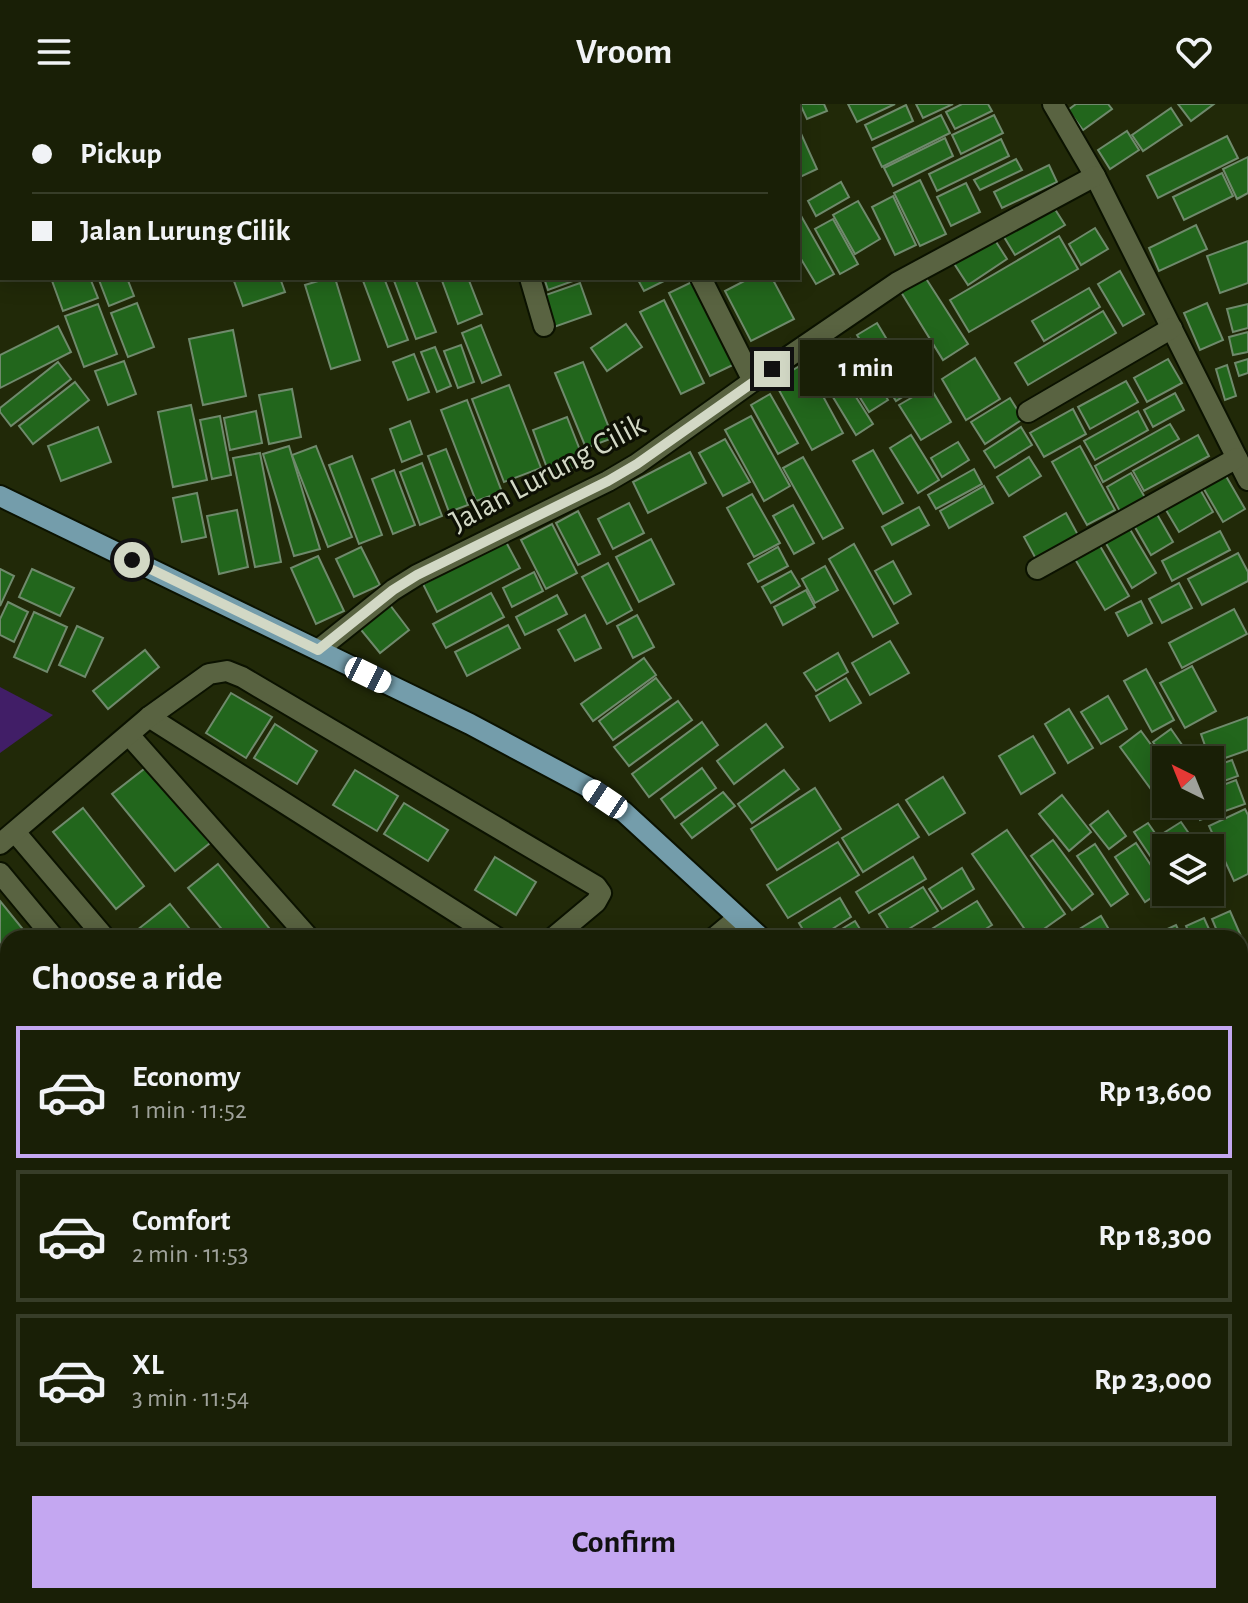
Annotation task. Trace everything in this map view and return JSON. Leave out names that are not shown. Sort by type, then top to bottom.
[{"type":"main road","points":[[0,496],[470,724],[586,786],[624,812],[752,930]]},
{"type":"street","points":[[1053,104],[1095,176],[1248,480]]},
{"type":"street","name":"Jalan Lurung Cilik","points":[[318,650],[393,590],[417,575],[637,464],[898,282],[1095,176]]},
{"type":"street","points":[[531,280],[544,326]]},
{"type":"street","points":[[702,280],[753,381]]},
{"type":"street","points":[[1028,412],[1172,328]]},
{"type":"street","points":[[1037,569],[1237,458]]},
{"type":"street","points":[[97,930],[8,838],[149,717],[209,674],[227,671],[596,886],[601,893],[596,902],[563,930]]},
{"type":"street","points":[[149,717],[484,930]]},
{"type":"street","points":[[129,735],[302,930]]},
{"type":"street","points":[[0,873],[47,930]]},
{"type":"street","points":[[724,930],[738,918]]},
{"type":"shaded area","points":[[0,687],[53,715],[0,753]]},
{"type":"building","points":[[800,104],[824,104],[827,111],[807,119]]},
{"type":"building","points":[[848,104],[895,104],[857,122]]},
{"type":"building","points":[[916,104],[953,104],[923,118]]},
{"type":"building","points":[[962,104],[988,104],[992,111],[955,129],[946,112]]},
{"type":"building","points":[[1076,104],[1108,104],[1112,109],[1083,130],[1068,110]]},
{"type":"building","points":[[1178,104],[1214,104],[1191,121]]},
{"type":"building","points":[[906,105],[913,121],[872,140],[865,125]]},
{"type":"building","points":[[1171,108],[1182,125],[1143,151],[1132,135]]},
{"type":"building","points":[[941,115],[950,133],[882,167],[873,148]]},
{"type":"building","points":[[994,115],[1003,133],[961,154],[952,135]]},
{"type":"building","points":[[800,131],[817,169],[800,177]]},
{"type":"building","points":[[1127,131],[1139,150],[1110,169],[1098,150]]},
{"type":"building","points":[[1227,136],[1238,158],[1158,198],[1147,176]]},
{"type":"building","points":[[945,138],[953,156],[893,186],[884,168]]},
{"type":"building","points":[[1001,139],[1009,156],[937,191],[929,174]]},
{"type":"building","points":[[1248,157],[1248,193],[1237,199],[1223,169]]},
{"type":"building","points":[[1016,159],[1022,170],[980,190],[974,180]]},
{"type":"building","points":[[1049,165],[1057,182],[1002,208],[994,192]]},
{"type":"building","points":[[1222,173],[1233,196],[1184,220],[1173,197]]},
{"type":"building","points":[[920,180],[946,234],[920,246],[894,193]]},
{"type":"building","points":[[841,182],[849,197],[816,216],[808,201]]},
{"type":"building","points":[[966,183],[980,212],[951,226],[937,197]]},
{"type":"building","points":[[893,196],[916,245],[895,255],[872,207]]},
{"type":"building","points":[[858,201],[880,239],[855,254],[833,215]]},
{"type":"building","points":[[1051,203],[1065,225],[1015,255],[1001,232]]},
{"type":"building","points":[[800,214],[834,274],[816,284],[800,257]]},
{"type":"building","points":[[833,219],[858,264],[840,274],[815,229]]},
{"type":"building","points":[[1196,225],[1207,249],[1159,271],[1149,248]]},
{"type":"building","points":[[1095,228],[1108,249],[1081,265],[1069,244]]},
{"type":"building","points":[[1059,236],[1078,269],[969,332],[950,300]]},
{"type":"building","points":[[993,237],[1007,259],[968,285],[953,262]]},
{"type":"building","points":[[1248,241],[1248,283],[1220,293],[1207,256]]},
{"type":"building","points":[[1120,271],[1144,314],[1123,326],[1098,284]]},
{"type":"building","points":[[925,277],[968,344],[943,360],[901,292]]},
{"type":"building","points":[[52,280],[91,280],[98,298],[63,311]]},
{"type":"building","points":[[99,280],[128,280],[134,296],[109,306]]},
{"type":"building","points":[[281,280],[285,292],[243,306],[234,281]]},
{"type":"building","points":[[336,280],[360,360],[331,369],[305,285]]},
{"type":"building","points":[[363,280],[385,280],[408,340],[388,347]]},
{"type":"building","points":[[394,280],[416,280],[436,332],[416,339]]},
{"type":"building","points":[[442,280],[469,280],[482,314],[458,324]]},
{"type":"building","points":[[545,280],[576,280],[548,290]]},
{"type":"building","points":[[638,280],[666,280],[644,291]]},
{"type":"building","points":[[696,280],[737,363],[710,376],[669,293]]},
{"type":"building","points":[[746,280],[773,280],[794,319],[751,341],[725,291]]},
{"type":"building","points":[[580,283],[591,314],[551,328],[540,297]]},
{"type":"building","points":[[1089,288],[1100,307],[1044,341],[1032,321]]},
{"type":"building","points":[[664,300],[704,383],[681,394],[640,312]]},
{"type":"building","points":[[137,303],[154,347],[128,357],[111,313]]},
{"type":"building","points":[[1207,303],[1223,340],[1200,350],[1184,313]]},
{"type":"building","points":[[98,304],[117,354],[84,367],[65,316]]},
{"type":"building","points":[[1248,304],[1248,328],[1233,332],[1227,309]]},
{"type":"building","points":[[1103,311],[1116,333],[1028,385],[1015,363]]},
{"type":"building","points":[[877,323],[901,363],[882,375],[857,335]]},
{"type":"building","points":[[626,324],[642,347],[607,371],[591,348]]},
{"type":"building","points":[[481,325],[501,375],[482,383],[462,333]]},
{"type":"building","points":[[58,326],[71,352],[0,388],[0,355]]},
{"type":"building","points":[[233,330],[246,396],[203,405],[189,339]]},
{"type":"building","points":[[1248,332],[1248,352],[1233,355],[1229,337]]},
{"type":"building","points":[[850,339],[888,400],[869,412],[831,351]]},
{"type":"building","points":[[461,345],[474,382],[458,388],[444,351]]},
{"type":"building","points":[[435,347],[451,386],[437,392],[421,352]]},
{"type":"building","points":[[414,354],[429,392],[408,400],[393,362]]},
{"type":"building","points":[[975,358],[1000,399],[966,420],[942,379]]},
{"type":"building","points":[[832,359],[873,424],[856,435],[816,369]]},
{"type":"building","points":[[1168,359],[1182,383],[1147,402],[1134,378]]},
{"type":"building","points":[[1248,359],[1248,373],[1239,376],[1235,363]]},
{"type":"building","points":[[124,361],[136,394],[108,405],[95,371]]},
{"type":"building","points":[[58,362],[71,379],[11,426],[0,408]]},
{"type":"building","points":[[583,362],[613,438],[586,448],[555,373]]},
{"type":"building","points":[[805,363],[843,433],[812,450],[774,381]]},
{"type":"building","points":[[1227,365],[1236,396],[1225,400],[1216,369]]},
{"type":"building","points":[[911,370],[920,386],[896,401],[886,385]]},
{"type":"building","points":[[1126,381],[1138,402],[1090,429],[1078,407]]},
{"type":"building","points":[[75,382],[89,400],[33,444],[19,426]]},
{"type":"building","points":[[509,385],[541,468],[504,482],[472,399]]},
{"type":"building","points":[[930,387],[951,422],[921,440],[899,405]]},
{"type":"building","points":[[292,389],[301,437],[269,444],[259,395]]},
{"type":"building","points":[[1175,393],[1184,410],[1153,427],[1144,410]]},
{"type":"building","points":[[770,394],[798,443],[778,454],[751,405]]},
{"type":"building","points":[[1010,398],[1023,419],[985,444],[971,422]]},
{"type":"building","points":[[467,400],[502,492],[476,501],[441,410]]},
{"type":"building","points":[[191,405],[207,480],[173,487],[158,412]]},
{"type":"building","points":[[1073,409],[1086,434],[1044,457],[1030,433]]},
{"type":"building","points":[[256,411],[262,443],[230,450],[224,418]]},
{"type":"building","points":[[1138,411],[1148,430],[1095,460],[1084,441]]},
{"type":"building","points":[[220,416],[231,475],[212,479],[200,420]]},
{"type":"building","points":[[751,416],[790,486],[764,501],[725,430]]},
{"type":"building","points":[[567,417],[585,463],[550,476],[533,430]]},
{"type":"building","points":[[410,421],[422,454],[402,462],[390,429]]},
{"type":"building","points":[[1170,424],[1179,439],[1103,482],[1095,466]]},
{"type":"building","points":[[98,427],[111,462],[61,481],[48,446]]},
{"type":"building","points":[[1021,427],[1032,445],[995,468],[984,451]]},
{"type":"building","points":[[911,435],[939,480],[918,493],[890,448]]},
{"type":"building","points":[[1198,435],[1209,456],[1144,491],[1133,471]]},
{"type":"building","points":[[725,439],[750,482],[723,496],[699,453]]},
{"type":"building","points":[[958,442],[969,460],[942,477],[931,458]]},
{"type":"building","points":[[289,446],[320,549],[294,556],[263,454]]},
{"type":"building","points":[[316,446],[352,537],[328,547],[292,455]]},
{"type":"building","points":[[1080,446],[1115,510],[1087,525],[1052,462]]},
{"type":"building","points":[[446,449],[468,505],[449,512],[428,456]]},
{"type":"building","points":[[873,450],[903,503],[883,514],[853,461]]},
{"type":"building","points":[[690,452],[706,483],[648,513],[633,482]]},
{"type":"building","points":[[260,453],[281,562],[255,567],[233,458]]},
{"type":"building","points":[[352,456],[382,535],[359,544],[329,465]]},
{"type":"building","points":[[803,457],[843,528],[823,539],[783,468]]},
{"type":"building","points":[[1029,457],[1041,476],[1009,496],[997,477]]},
{"type":"building","points":[[422,463],[442,516],[420,525],[400,472]]},
{"type":"building","points":[[974,469],[982,484],[936,509],[928,495]]},
{"type":"building","points":[[394,470],[415,525],[393,534],[372,479]]},
{"type":"building","points":[[1223,471],[1245,509],[1223,522],[1201,484]]},
{"type":"building","points":[[1131,473],[1147,501],[1122,515],[1107,487]]},
{"type":"building","points":[[1197,484],[1213,512],[1179,532],[1163,505]]},
{"type":"building","points":[[984,486],[993,503],[949,528],[940,511]]},
{"type":"building","points":[[197,493],[206,537],[182,542],[173,498]]},
{"type":"building","points":[[752,494],[780,543],[754,557],[727,508]]},
{"type":"building","points":[[629,503],[644,533],[613,549],[598,519]]},
{"type":"building","points":[[793,505],[814,543],[794,554],[773,516]]},
{"type":"building","points":[[919,507],[929,525],[892,545],[882,527]]},
{"type":"building","points":[[1154,509],[1173,542],[1151,555],[1132,522]]},
{"type":"building","points":[[237,510],[248,567],[219,574],[207,516]]},
{"type":"building","points":[[578,511],[600,554],[578,565],[556,523]]},
{"type":"building","points":[[1066,513],[1078,535],[1036,559],[1024,537]]},
{"type":"building","points":[[552,524],[577,573],[546,589],[521,540]]},
{"type":"building","points":[[1128,526],[1156,573],[1132,588],[1104,540]]},
{"type":"building","points":[[1220,531],[1230,550],[1172,581],[1162,561]]},
{"type":"building","points":[[651,539],[674,584],[639,602],[616,557]]},
{"type":"building","points":[[1096,539],[1129,596],[1105,610],[1072,554]]},
{"type":"building","points":[[505,540],[520,568],[437,612],[423,584]]},
{"type":"building","points":[[854,544],[898,623],[873,637],[829,559]]},
{"type":"building","points":[[361,547],[380,585],[354,597],[336,559]]},
{"type":"building","points":[[778,547],[788,566],[758,582],[748,564]]},
{"type":"building","points":[[1238,553],[1248,572],[1248,581],[1202,605],[1188,579]]},
{"type":"building","points":[[318,556],[344,611],[316,624],[291,568]]},
{"type":"building","points":[[893,561],[911,594],[894,604],[875,571]]},
{"type":"building","points":[[608,563],[632,610],[607,624],[582,577]]},
{"type":"building","points":[[825,566],[838,590],[815,603],[802,579]]},
{"type":"building","points":[[0,569],[14,576],[0,606]]},
{"type":"building","points":[[32,569],[74,588],[60,616],[19,597]]},
{"type":"building","points":[[791,571],[800,586],[771,603],[762,587]]},
{"type":"building","points":[[534,572],[543,591],[512,607],[503,588]]},
{"type":"building","points":[[1179,583],[1192,608],[1162,623],[1149,599]]},
{"type":"building","points":[[806,590],[815,607],[783,625],[774,607]]},
{"type":"building","points":[[491,593],[504,617],[446,648],[433,624]]},
{"type":"building","points":[[557,595],[567,614],[525,635],[516,617]]},
{"type":"building","points":[[387,601],[409,630],[380,653],[357,625]]},
{"type":"building","points":[[1141,601],[1152,623],[1128,636],[1116,613]]},
{"type":"building","points":[[8,602],[28,612],[14,642],[0,635],[0,619]]},
{"type":"building","points":[[1234,609],[1247,634],[1182,668],[1169,643]]},
{"type":"building","points":[[34,612],[67,627],[47,672],[14,657]]},
{"type":"building","points":[[585,615],[601,648],[575,661],[558,630]]},
{"type":"building","points":[[637,615],[654,647],[633,658],[617,626]]},
{"type":"building","points":[[508,625],[520,648],[467,676],[455,652]]},
{"type":"building","points":[[77,626],[103,638],[85,677],[59,665]]},
{"type":"building","points":[[890,641],[909,673],[870,695],[852,663]]},
{"type":"building","points":[[145,650],[159,667],[108,709],[93,691]]},
{"type":"building","points":[[838,653],[848,672],[816,691],[804,673]]},
{"type":"building","points":[[644,658],[656,675],[593,721],[581,704]]},
{"type":"building","points":[[1192,666],[1216,711],[1185,728],[1160,683]]},
{"type":"building","points":[[1146,669],[1174,720],[1152,732],[1124,681]]},
{"type":"building","points":[[656,678],[671,698],[613,740],[599,721]]},
{"type":"building","points":[[846,678],[861,703],[830,721],[816,696]]},
{"type":"building","points":[[231,693],[272,717],[246,758],[206,733]]},
{"type":"building","points":[[1108,696],[1127,729],[1101,744],[1081,712]]},
{"type":"building","points":[[678,701],[692,720],[629,766],[614,747]]},
{"type":"building","points":[[1069,709],[1093,748],[1068,763],[1045,724]]},
{"type":"building","points":[[1248,717],[1248,750],[1224,758],[1224,746],[1205,746],[1201,734]]},
{"type":"building","points":[[702,722],[718,745],[649,797],[632,774]]},
{"type":"building","points":[[275,724],[317,751],[297,784],[254,758]]},
{"type":"building","points":[[766,724],[783,747],[734,784],[717,761]]},
{"type":"building","points":[[1171,729],[1183,746],[1156,746],[1153,742]]},
{"type":"building","points":[[1141,731],[1152,746],[1152,791],[1120,747]]},
{"type":"building","points":[[1033,736],[1055,773],[1021,794],[999,756]]},
{"type":"building","points":[[1232,760],[1238,776],[1224,781],[1224,763]]},
{"type":"building","points":[[148,766],[210,843],[175,871],[112,794]]},
{"type":"building","points":[[702,768],[716,788],[675,818],[661,799]]},
{"type":"building","points":[[355,770],[398,796],[377,831],[333,805]]},
{"type":"building","points":[[784,770],[799,789],[752,823],[738,804]]},
{"type":"building","points":[[943,777],[965,813],[929,835],[906,800]]},
{"type":"building","points":[[1236,780],[1245,804],[1224,811],[1224,785]]},
{"type":"building","points":[[815,788],[841,829],[777,870],[751,829]]},
{"type":"building","points":[[723,792],[735,806],[692,838],[681,824]]},
{"type":"building","points":[[1062,795],[1091,832],[1069,851],[1039,814]]},
{"type":"building","points":[[404,803],[448,830],[428,861],[384,834]]},
{"type":"building","points":[[898,804],[919,837],[863,872],[842,838]]},
{"type":"building","points":[[83,808],[144,886],[116,909],[53,832]]},
{"type":"building","points":[[1245,809],[1248,815],[1248,874],[1234,881],[1224,859],[1224,834],[1213,834],[1209,826]]},
{"type":"building","points":[[1108,811],[1126,836],[1109,849],[1090,825]]},
{"type":"building","points":[[1181,822],[1189,834],[1162,834]]},
{"type":"building","points":[[1148,823],[1156,834],[1152,834],[1152,859],[1134,832]]},
{"type":"building","points":[[1007,830],[1065,914],[1042,930],[1025,930],[972,854]]},
{"type":"building","points":[[1053,840],[1093,894],[1072,910],[1031,856]]},
{"type":"building","points":[[838,842],[859,875],[788,918],[767,885]]},
{"type":"building","points":[[1136,843],[1152,867],[1152,897],[1145,902],[1115,857]]},
{"type":"building","points":[[1095,844],[1128,894],[1111,906],[1077,856]]},
{"type":"building","points":[[495,857],[536,882],[516,915],[475,890]]},
{"type":"building","points":[[913,857],[926,879],[869,913],[856,892]]},
{"type":"building","points":[[218,864],[271,930],[222,930],[188,888]]},
{"type":"building","points":[[962,868],[974,889],[942,909],[929,889]]},
{"type":"building","points":[[923,887],[938,911],[907,930],[889,930],[879,914]]},
{"type":"building","points":[[840,898],[851,917],[831,930],[803,930],[799,923]]},
{"type":"building","points":[[0,901],[24,930],[0,930]]},
{"type":"building","points":[[977,901],[992,925],[984,930],[930,930]]},
{"type":"building","points":[[170,904],[191,930],[137,930]]},
{"type":"building","points":[[1230,911],[1238,930],[1217,930],[1212,919]]},
{"type":"building","points":[[1101,916],[1109,930],[1078,930]]},
{"type":"building","points":[[1204,918],[1209,930],[1188,930],[1186,926]]},
{"type":"building","points":[[855,921],[861,930],[840,930]]},
{"type":"route","points":[[132,560],[318,650],[393,590],[417,575],[608,481],[772,369]]}]
